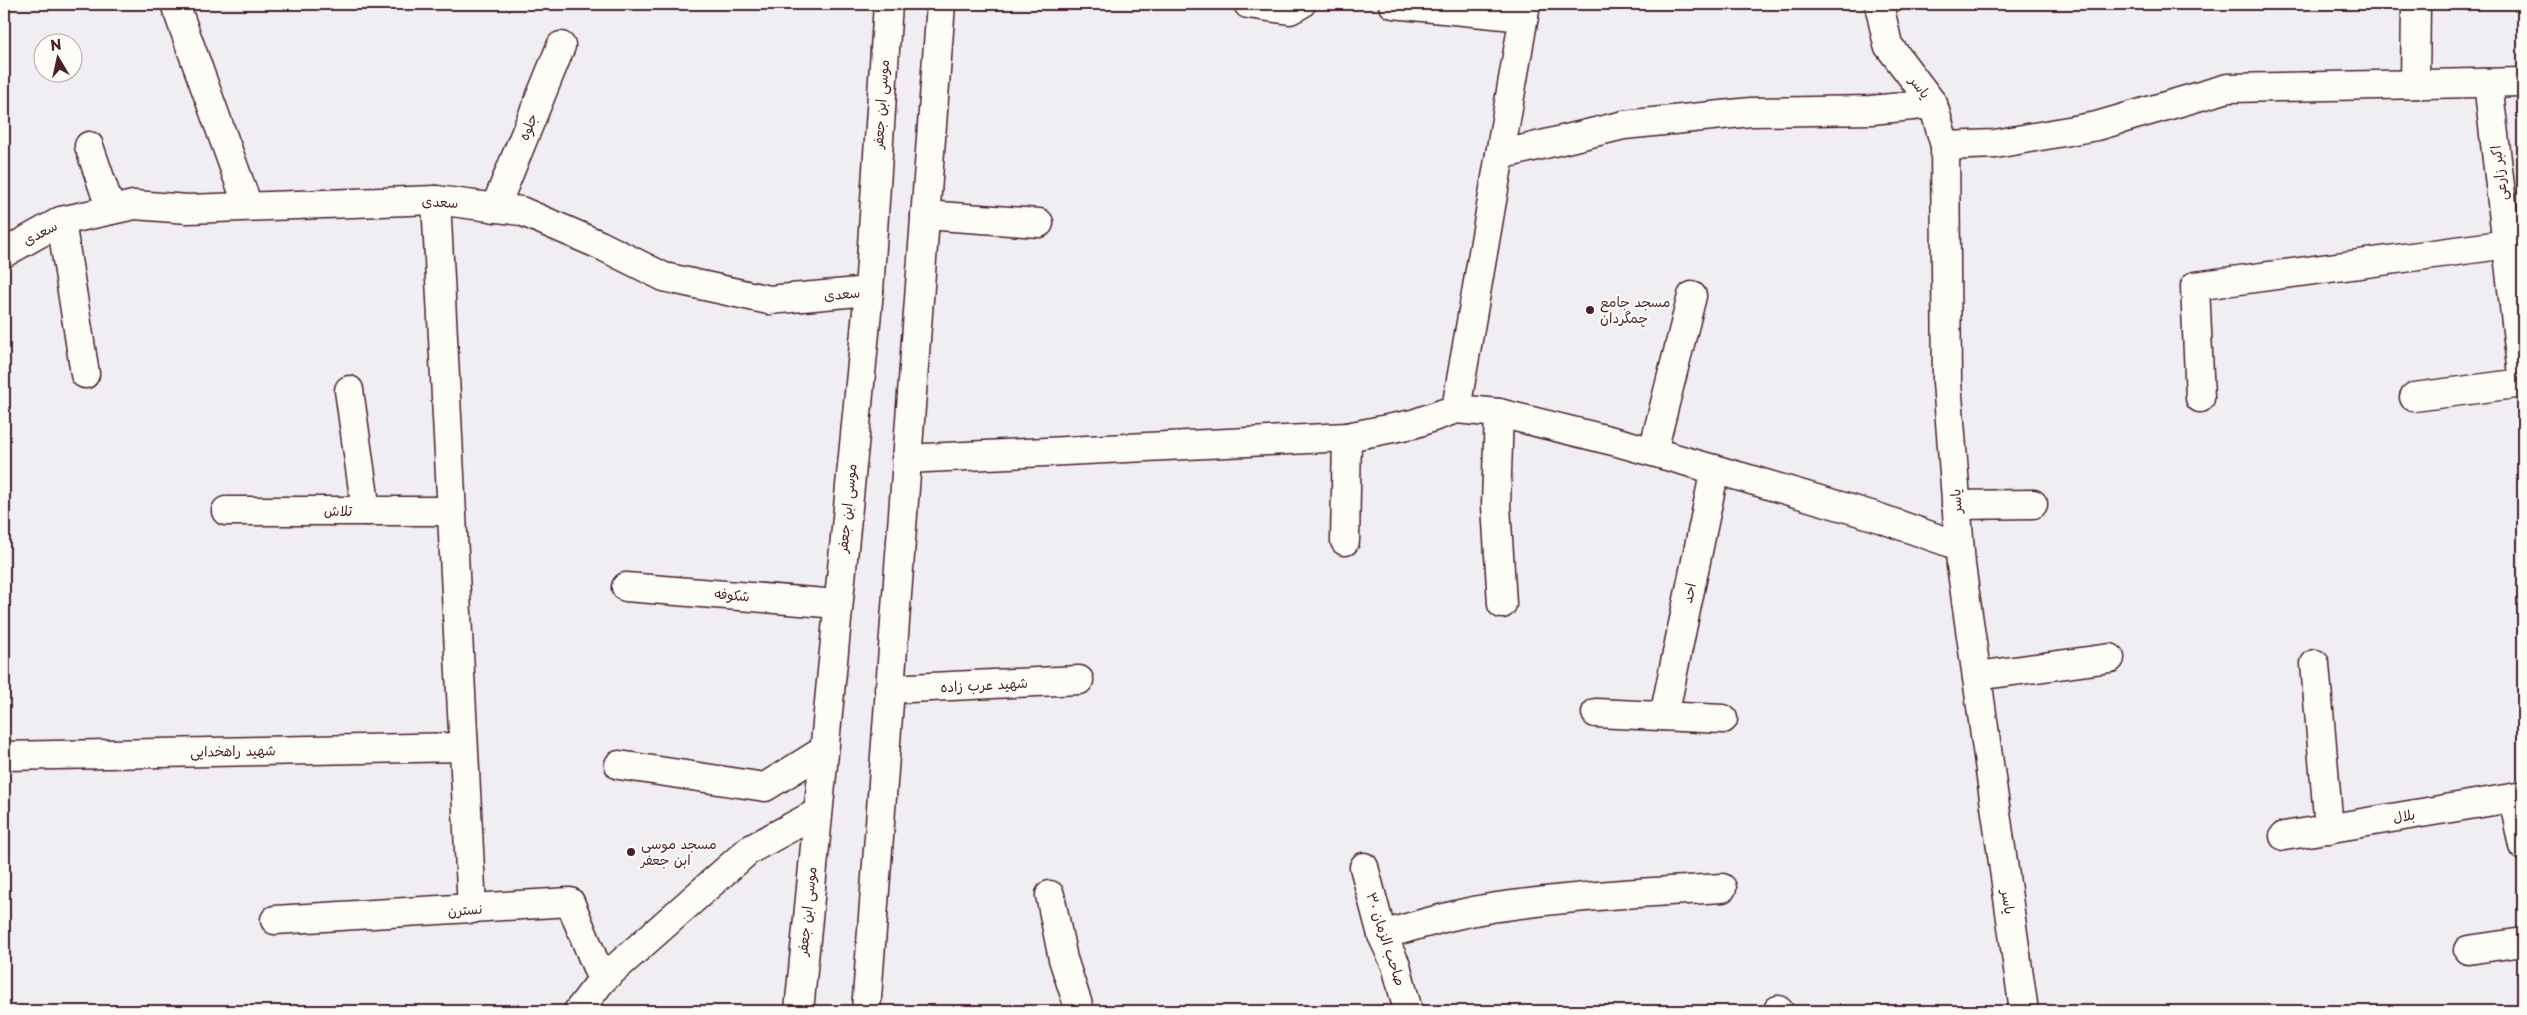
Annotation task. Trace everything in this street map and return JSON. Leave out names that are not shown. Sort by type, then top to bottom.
[{"type":"street","points":[[175,4],[248,206]]},
{"type":"street","name":"موسی ابن جعفر","points":[[799,1011],[869,291],[888,4]]},
{"type":"street","points":[[866,1011],[941,4]]},
{"type":"street","points":[[1248,4],[1290,10],[1300,4]]},
{"type":"street","points":[[1393,4],[1525,10],[1456,409]]},
{"type":"street","name":"یاسر","points":[[1879,4],[1888,45],[1934,104],[1945,146],[1947,382],[1956,505],[1977,676],[2024,1011]]},
{"type":"street","points":[[2414,84],[2416,4]]},
{"type":"street","name":"جلوه","points":[[494,208],[561,46]]},
{"type":"street","points":[[1945,146],[1995,144],[2098,126],[2228,88],[2523,82]]},
{"type":"street","name":"اکبر زارعی","points":[[2488,83],[2523,383]]},
{"type":"street","points":[[1500,155],[1624,125],[1751,112],[1872,110],[1934,104]]},
{"type":"street","points":[[89,146],[111,210]]},
{"type":"street","points":[[436,200],[472,909]]},
{"type":"street","name":"سعدی","points":[[4,253],[60,221],[134,205],[188,209],[436,200],[521,211],[664,277],[769,300],[869,291]]},
{"type":"street","points":[[925,215],[1039,223]]},
{"type":"street","points":[[60,221],[85,374]]},
{"type":"street","points":[[2200,398],[2195,286],[2508,244]]},
{"type":"street","points":[[1653,451],[1692,296]]},
{"type":"street","points":[[2414,397],[2523,383]]},
{"type":"street","points":[[349,390],[366,511]]},
{"type":"street","points":[[906,458],[1347,437],[1413,424],[1456,409],[1500,413],[1653,451],[1874,516],[1960,546]]},
{"type":"street","points":[[1500,413],[1496,505],[1502,604]]},
{"type":"street","points":[[1345,541],[1347,437]]},
{"type":"street","name":"احد","points":[[1664,716],[1714,469]]},
{"type":"street","points":[[1956,505],[2033,504]]},
{"type":"street","name":"تلاش","points":[[226,511],[451,512]]},
{"type":"street","name":"شکوفه","points":[[626,587],[838,604]]},
{"type":"street","points":[[1977,676],[2110,658]]},
{"type":"street","points":[[2315,664],[2329,829]]},
{"type":"street","name":"شهید عرب زاده","points":[[889,690],[1080,680]]},
{"type":"street","points":[[1596,713],[1723,719]]},
{"type":"street","name":"شهید راهخدایی","points":[[4,756],[463,747]]},
{"type":"street","points":[[619,765],[765,787],[823,751]]},
{"type":"street","points":[[2518,797],[2523,846]]},
{"type":"street","name":"بلال","points":[[2284,836],[2518,797]]},
{"type":"street","points":[[578,1011],[602,980],[749,850],[817,813]]},
{"type":"street","name":"صاحب الزمان ۳۰","points":[[1364,867],[1382,935],[1396,965],[1408,1011]]},
{"type":"street","points":[[1382,935],[1438,919],[1503,906],[1629,893],[1722,888]]},
{"type":"street","points":[[1050,895],[1063,959],[1080,1011]]},
{"type":"street","name":"نسترن","points":[[275,920],[570,902],[602,980]]},
{"type":"street","points":[[2468,950],[2523,942]]},
{"type":"place","name":"مسجد جامع چمگردان","points":[[1590,310]]},
{"type":"place","name":"مسجد موسی ابن جعفر","points":[[631,852]]}]
